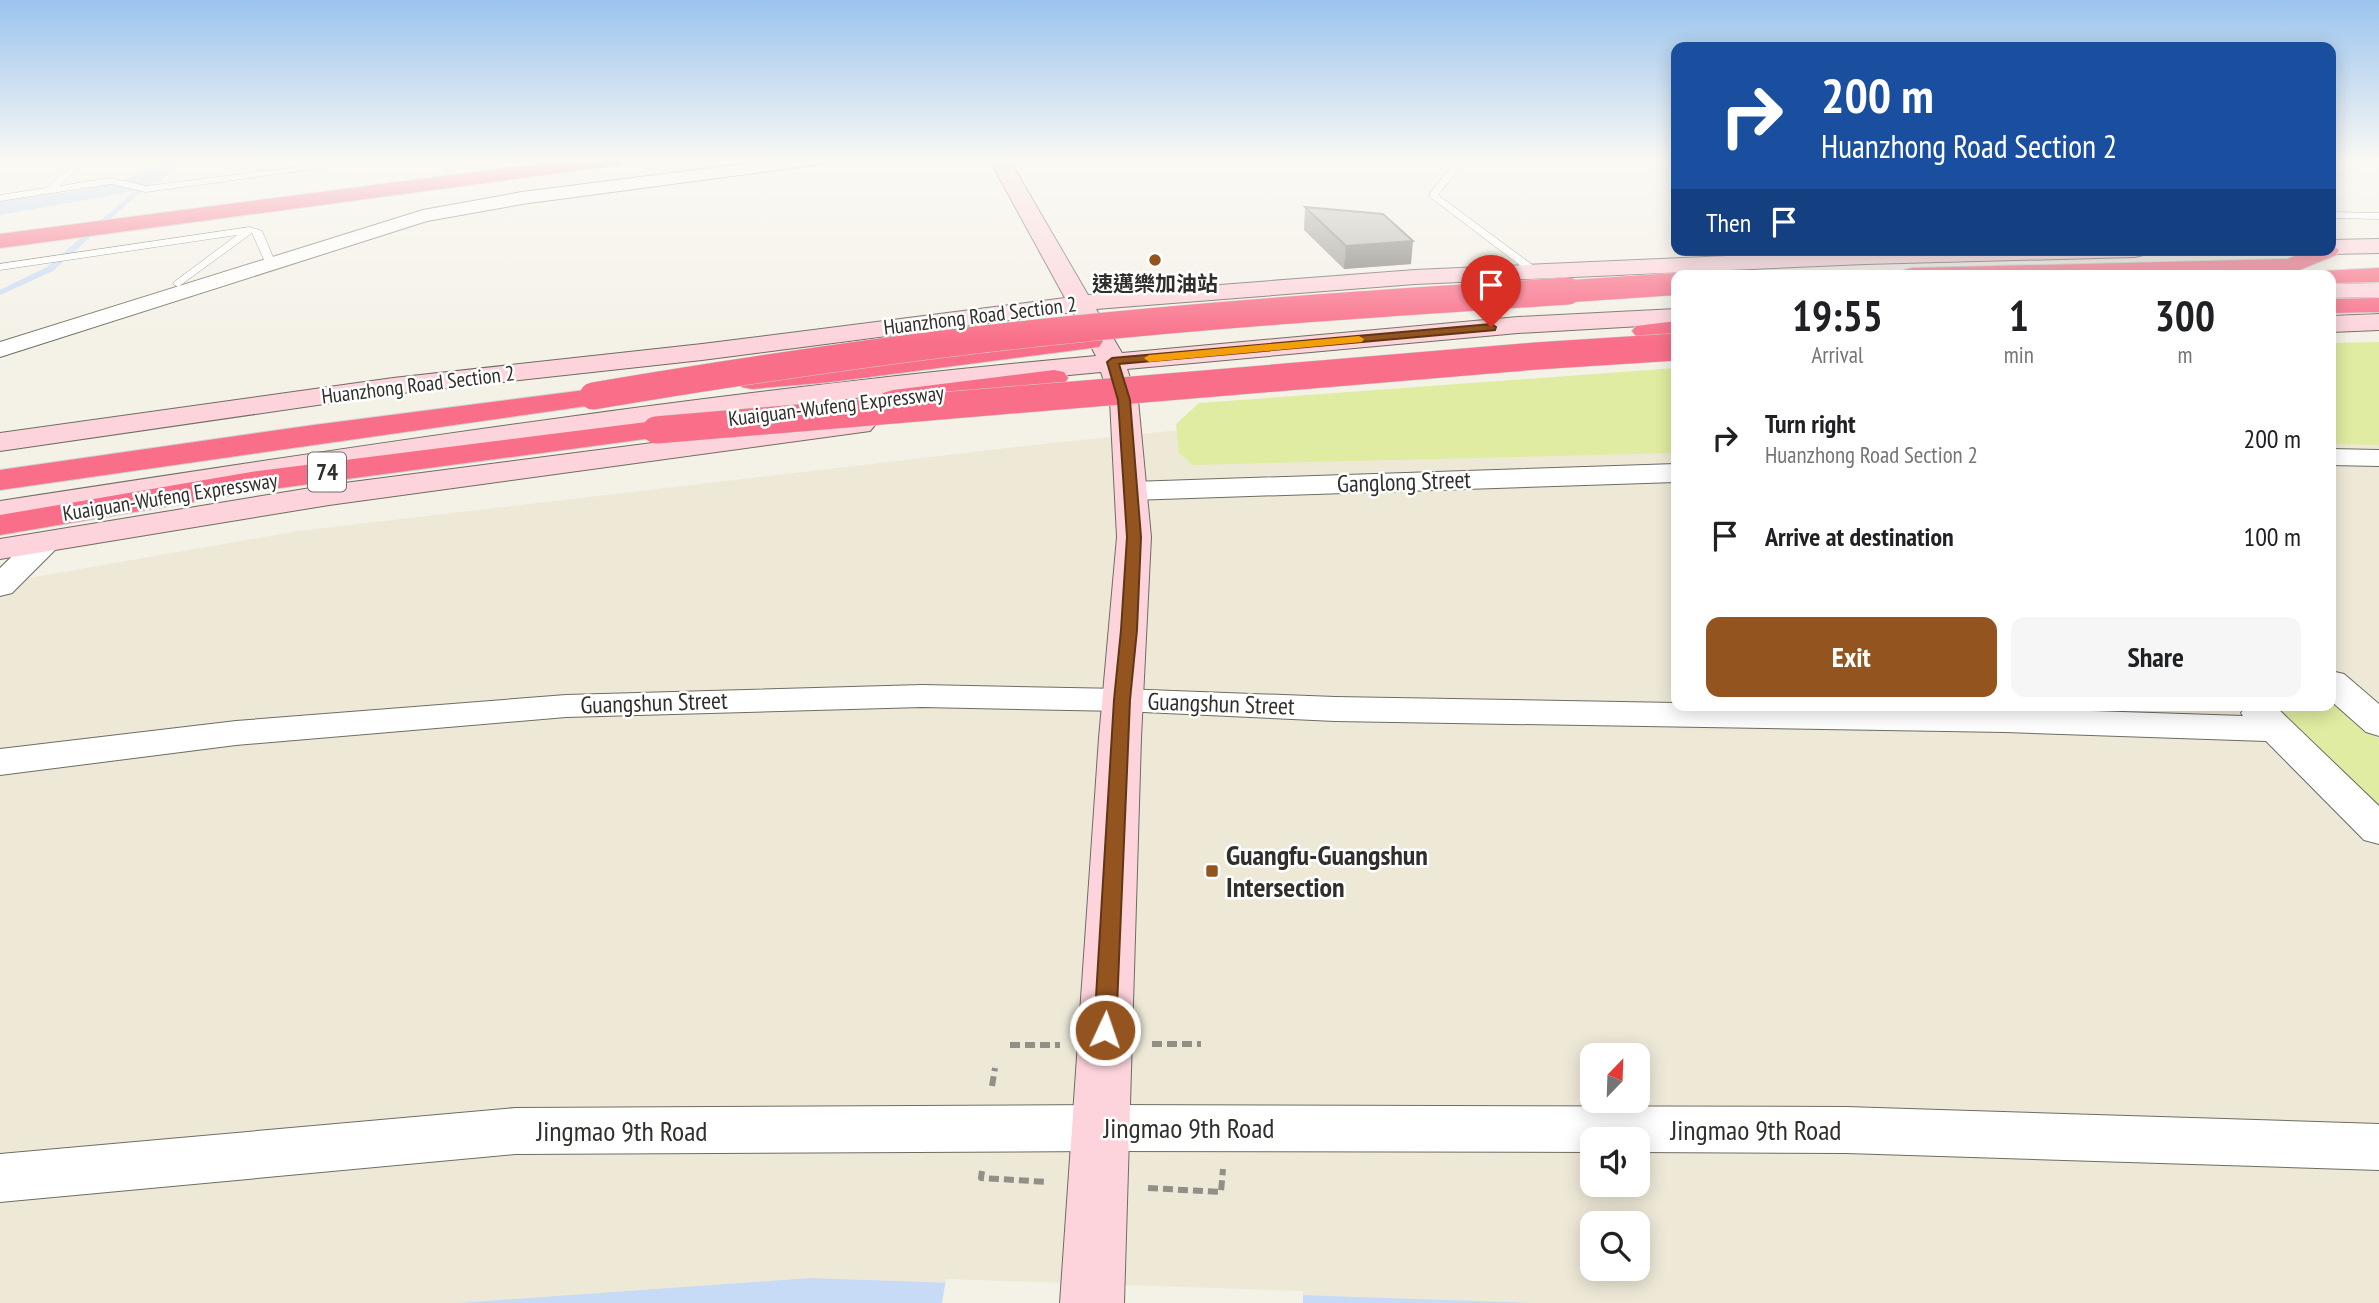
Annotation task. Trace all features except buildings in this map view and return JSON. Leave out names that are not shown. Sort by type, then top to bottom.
[{"type":"highway","points":[[0,225],[39,220]]},
{"type":"highway","points":[[0,241],[160,220]]},
{"type":"highway","points":[[2078,270],[2292,266],[2314,256]]},
{"type":"highway","points":[[2336,276],[2379,275]]},
{"type":"highway","points":[[593,396],[763,367],[1074,329],[1294,309],[1671,284]]},
{"type":"highway","name":"Kuaiguan-Wufeng Expressway","points":[[0,480],[593,396],[831,374],[1090,341],[1671,298]]},
{"type":"highway","points":[[2336,306],[2379,305]]},
{"type":"highway","name":"Kuaiguan-Wufeng Expressway","points":[[0,525],[251,482],[1054,378],[1671,329]]},
{"type":"highway","points":[[656,430],[1536,356],[1671,347]]},
{"type":"street","points":[[0,350],[408,220]]},
{"type":"street","points":[[1034,220],[1081,303],[1115,371],[1132,491],[1133,550],[1122,700],[1092,1303]]},
{"type":"street","points":[[2336,248],[2379,246]]},
{"type":"street","name":"Huanzhong Road Section 2","points":[[0,442],[393,386],[702,352],[1081,303],[1415,276],[1826,256]]},
{"type":"street","points":[[2336,293],[2379,290]]},
{"type":"street","points":[[2336,293],[2379,296]]},
{"type":"street","name":"Huanzhong Road Section 2","points":[[0,549],[330,495],[812,430],[1115,371],[1536,316],[1671,309]]},
{"type":"street","name":"Huanzhong Road Section 2","points":[[0,511],[342,458],[909,381],[1115,371],[1518,325],[1671,317]]},
{"type":"street","points":[[2336,324],[2379,322]]},
{"type":"street","name":"Huanzhong Road Section 2","points":[[0,500],[412,438],[813,384],[1115,371],[1671,358]]},
{"type":"street","points":[[2336,457],[2379,458]]},
{"type":"street","name":"Ganglong Street","points":[[1132,491],[1671,474]]},
{"type":"street","points":[[0,586],[45,542]]},
{"type":"street","points":[[2336,686],[2379,724]]},
{"type":"street","name":"Guangshun Street","points":[[0,762],[236,733],[566,706],[922,696],[1122,700],[1335,709],[2005,720],[2264,717]]},
{"type":"street","points":[[2264,717],[2379,830]]},
{"type":"street","name":"Jingmao 9th Road","points":[[0,1178],[515,1132],[1100,1128],[1846,1130],[2379,1147]]},
{"type":"lane","points":[[1466,220],[1534,271]]},
{"type":"lane","points":[[0,267],[250,230],[257,231],[271,264]]},
{"type":"lane","points":[[177,284],[250,230]]},
{"type":"shaded area","points":[[2379,352],[2379,1303],[0,1303],[0,583],[298,531],[1051,443],[1671,387],[1671,711],[2336,711],[2336,353]]},
{"type":"green space","points":[[2379,342],[2379,445],[2336,444],[2336,343]]},
{"type":"green space","points":[[1671,368],[1671,453],[1193,465],[1179,453],[1176,424],[1199,403]]},
{"type":"green space","points":[[2336,701],[2379,740],[2379,816],[2270,711],[2336,711]]},
{"type":"water","points":[[810,1278],[1533,1303],[459,1303]]},
{"type":"pier","points":[[946,1279],[1303,1291],[1303,1303],[942,1303]]},
{"type":"waterway","points":[[0,293],[50,269],[106,220]]},
{"type":"slow traffic","points":[[1149,358],[1359,339]]},
{"type":"place","name":"速邁樂加油站","points":[[1155,260]]},
{"type":"place","name":"Guangfu-Guangshun Intersection","points":[[1212,871]]},
{"type":"route","points":[[1105,1030],[1122,700],[1134,537],[1124,400],[1112,362],[1491,327]]}]
